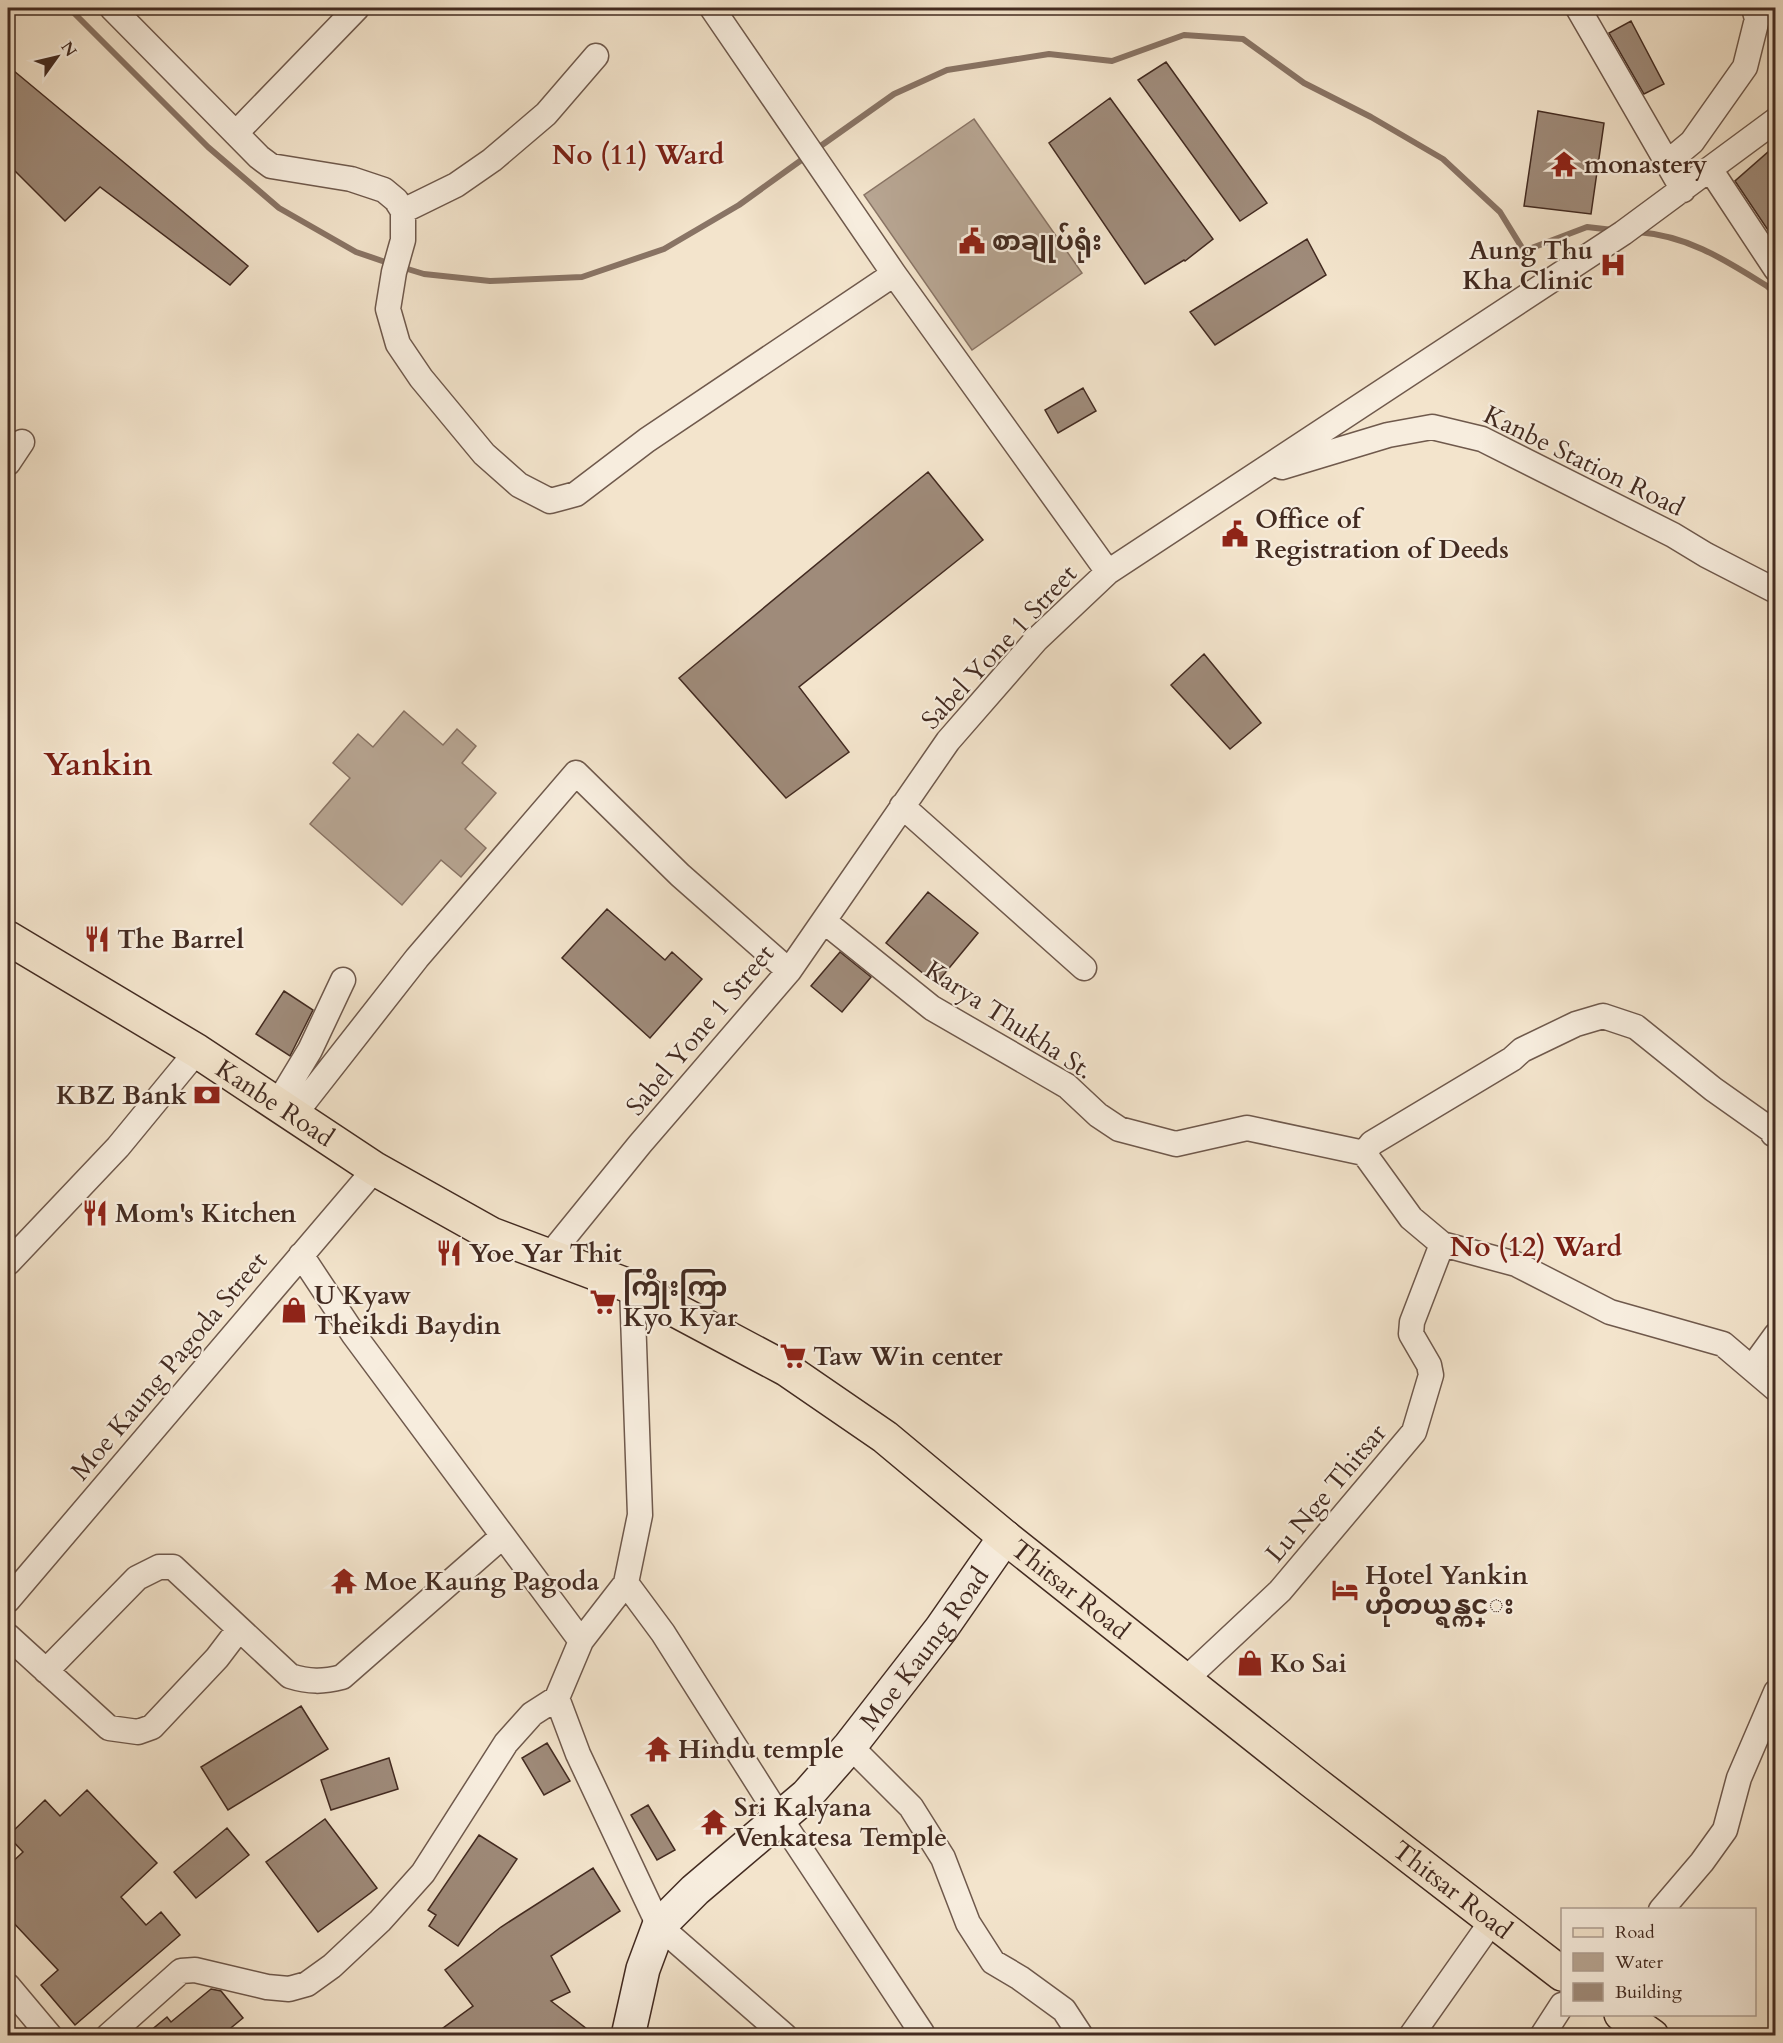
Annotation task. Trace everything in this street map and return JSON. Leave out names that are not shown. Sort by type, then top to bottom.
[{"type":"main road","name":"Kanbe Road","points":[[8,938],[197,1052],[375,1168],[491,1234],[549,1256]]},
{"type":"main road","name":"Thitsar Road","points":[[549,1256],[600,1273],[632,1287],[786,1369],[885,1437],[1005,1537],[1319,1786],[1561,1973]]},
{"type":"main road","name":"Moe Kaung Road","points":[[628,2036],[643,1969],[659,1926],[695,1890],[807,1795],[850,1746],[941,1629],[1005,1537]]},
{"type":"main road","points":[[1624,2016],[1652,2036]]},
{"type":"street","points":[[112,8],[259,157],[271,166],[351,179],[384,190],[396,200],[403,211],[403,240],[394,272],[388,309],[398,344],[421,378],[484,454],[519,485],[550,501],[576,494],[647,440],[894,274]]},
{"type":"street","points":[[236,133],[357,8]]},
{"type":"street","points":[[712,8],[894,274],[1108,572]]},
{"type":"street","points":[[1578,8],[1683,190]]},
{"type":"street","points":[[1668,162],[1692,142],[1745,67],[1757,19],[1754,8]]},
{"type":"street","points":[[403,211],[456,185],[492,160],[546,114],[596,56]]},
{"type":"street","name":"Sabel Yone 1 Street","points":[[549,1256],[640,1144],[789,971],[948,741],[1029,649],[1108,572],[1623,233],[1776,120]]},
{"type":"street","points":[[1710,169],[1776,269]]},
{"type":"street","name":"Kanbe Station Road","points":[[1254,476],[1388,435],[1432,427],[1482,439],[1673,535],[1706,555],[1776,591]]},
{"type":"street","points":[[8,463],[22,442]]},
{"type":"street","points":[[286,1109],[576,773],[680,875],[789,971]]},
{"type":"street","points":[[902,806],[1084,968]]},
{"type":"street","name":"Karya Thukha St.","points":[[825,922],[932,1008],[1067,1086],[1098,1115],[1119,1129],[1176,1144],[1247,1128],[1364,1153]]},
{"type":"street","points":[[286,1109],[310,1050],[343,980]]},
{"type":"street","points":[[1773,1134],[1771,1130],[1713,1089],[1636,1027],[1603,1016],[1576,1024],[1522,1050],[1512,1059],[1372,1143],[1364,1153],[1411,1218],[1442,1244],[1516,1264],[1610,1312],[1723,1344],[1776,1389]]},
{"type":"street","points":[[8,1263],[118,1147],[197,1052]]},
{"type":"street","name":"Moe Kaung Pagoda Street","points":[[8,1600],[375,1168]]},
{"type":"street","name":"Lu Nge Thitsar","points":[[1186,1679],[1280,1591],[1414,1432],[1431,1375],[1429,1365],[1411,1334],[1412,1322],[1442,1244]]},
{"type":"street","points":[[301,1255],[354,1335],[580,1641]]},
{"type":"street","points":[[108,2036],[181,1971],[195,1970],[267,1987],[289,1989],[307,1984],[332,1966],[380,1921],[423,1873],[506,1743],[532,1714],[557,1698],[580,1641],[626,1582],[640,1515],[632,1287]]},
{"type":"street","points":[[1752,1368],[1776,1335]]},
{"type":"street","points":[[46,1671],[138,1578],[159,1567],[173,1567],[290,1676],[306,1682],[327,1681],[342,1677],[503,1536]]},
{"type":"street","points":[[626,1582],[663,1633],[780,1818],[922,2033]]},
{"type":"street","points":[[8,1636],[109,1728],[138,1732],[152,1727],[217,1658],[239,1629]]},
{"type":"street","points":[[1663,1908],[1702,1862],[1725,1830],[1739,1778],[1776,1692]]},
{"type":"street","points":[[557,1698],[578,1754],[659,1926],[785,2036]]},
{"type":"street","points":[[850,1746],[911,1807],[943,1858],[968,1923],[993,1962],[1020,1978],[1064,2010],[1081,2036]]},
{"type":"street","points":[[1411,2036],[1492,1921]]},
{"type":"street","points":[[8,1986],[50,2036]]},
{"type":"street","points":[[1542,2036],[1561,2008]]},
{"type":"water","points":[[974,119],[1082,273],[972,350],[864,195]]},
{"type":"water","points":[[404,711],[443,745],[457,729],[476,746],[462,763],[496,793],[465,829],[486,848],[461,877],[441,860],[402,905],[310,824],[350,778],[333,763],[358,734],[373,747]]},
{"type":"building","points":[[1631,21],[1664,84],[1644,94],[1609,33]]},
{"type":"building","points":[[1166,62],[1267,203],[1240,221],[1138,80]]},
{"type":"building","points":[[8,66],[248,266],[230,285],[100,187],[65,221],[8,164]]},
{"type":"building","points":[[1110,98],[1213,239],[1185,261],[1145,284],[1049,143]]},
{"type":"building","name":"monastery","points":[[1538,111],[1604,123],[1591,214],[1524,206]]},
{"type":"building","points":[[1776,145],[1776,242],[1735,181]]},
{"type":"building","points":[[1307,239],[1326,275],[1215,345],[1190,312]]},
{"type":"building","points":[[1083,388],[1096,411],[1058,433],[1045,410]]},
{"type":"building","points":[[928,472],[983,540],[799,687],[849,752],[786,798],[679,678]]},
{"type":"building","points":[[1204,654],[1261,723],[1230,749],[1171,685]]},
{"type":"building","points":[[928,892],[978,933],[936,984],[886,943]]},
{"type":"building","points":[[607,909],[665,960],[672,952],[702,979],[650,1038],[562,958]]},
{"type":"building","points":[[840,952],[871,977],[842,1012],[811,986]]},
{"type":"building","points":[[284,991],[313,1010],[290,1056],[256,1034]]},
{"type":"building","points":[[301,1706],[328,1749],[228,1810],[201,1767]]},
{"type":"building","points":[[547,1743],[570,1781],[544,1795],[522,1758]]},
{"type":"building","points":[[389,1758],[398,1789],[331,1810],[321,1780]]},
{"type":"building","points":[[87,1790],[157,1863],[121,1897],[146,1925],[161,1912],[180,1935],[75,2025],[41,1985],[58,1970],[8,1917],[8,1866],[23,1852],[8,1836],[45,1800],[60,1816]]},
{"type":"building","points":[[648,1805],[675,1850],[657,1860],[631,1815]]},
{"type":"building","points":[[325,1819],[377,1888],[318,1932],[266,1862]]},
{"type":"building","points":[[227,1828],[249,1855],[196,1898],[174,1872]]},
{"type":"building","points":[[479,1835],[517,1859],[458,1946],[429,1926],[436,1915],[428,1910]]},
{"type":"building","points":[[593,1868],[620,1911],[551,1956],[570,1992],[551,2001],[596,2036],[432,2036],[473,2006],[445,1970],[501,1927]]},
{"type":"building","points":[[211,1989],[221,1991],[243,2018],[221,2036],[144,2036],[167,2017],[171,2022]]},
{"type":"waterway","points":[[69,8],[208,147],[279,208],[356,252],[391,264]]},
{"type":"waterway","points":[[815,150],[894,94],[947,70],[1049,54],[1112,61],[1184,35],[1243,39],[1304,83],[1371,117],[1443,159],[1500,212],[1524,251],[1587,227],[1613,230]]},
{"type":"waterway","points":[[401,267],[424,274],[490,281],[582,277],[664,249],[739,205],[807,156]]},
{"type":"waterway","points":[[1638,232],[1674,238],[1706,251],[1751,276],[1776,294]]},
{"type":"place","name":"monastery","points":[[1564,164]]},
{"type":"place","name":"စာချုပ်ရုံး","points":[[972,241]]},
{"type":"place","name":"Aung Thu Kha Clinic","points":[[1613,265]]},
{"type":"place","name":"Office of Registration of Deeds","points":[[1235,534]]},
{"type":"place","name":"The Barrel","points":[[97,939]]},
{"type":"place","name":"KBZ Bank","points":[[207,1095]]},
{"type":"place","name":"Mom's Kitchen","points":[[95,1213]]},
{"type":"place","name":"Yoe Yar Thit","points":[[449,1253]]},
{"type":"place","name":"ကြိုးကြာ Kyo Kyar","points":[[603,1302]]},
{"type":"place","name":"U Kyaw Theikdi Baydin","points":[[294,1310]]},
{"type":"place","name":"Taw Win center","points":[[793,1356]]},
{"type":"place","name":"Moe Kaung Pagoda","points":[[344,1581]]},
{"type":"place","name":"Hotel Yankin ဟိုတယ္ရန္ကင္း","points":[[1345,1590]]},
{"type":"place","name":"Ko Sai","points":[[1250,1663]]},
{"type":"place","name":"Hindu temple","points":[[658,1749]]},
{"type":"place","name":"Sri Kalyana Venkatesa Temple","points":[[714,1822]]},
{"type":"district","name":"No (11) Ward","points":[[638,155]]},
{"type":"district","name":"Yankin","points":[[98,765]]},
{"type":"district","name":"No (12) Ward","points":[[1536,1247]]}]
